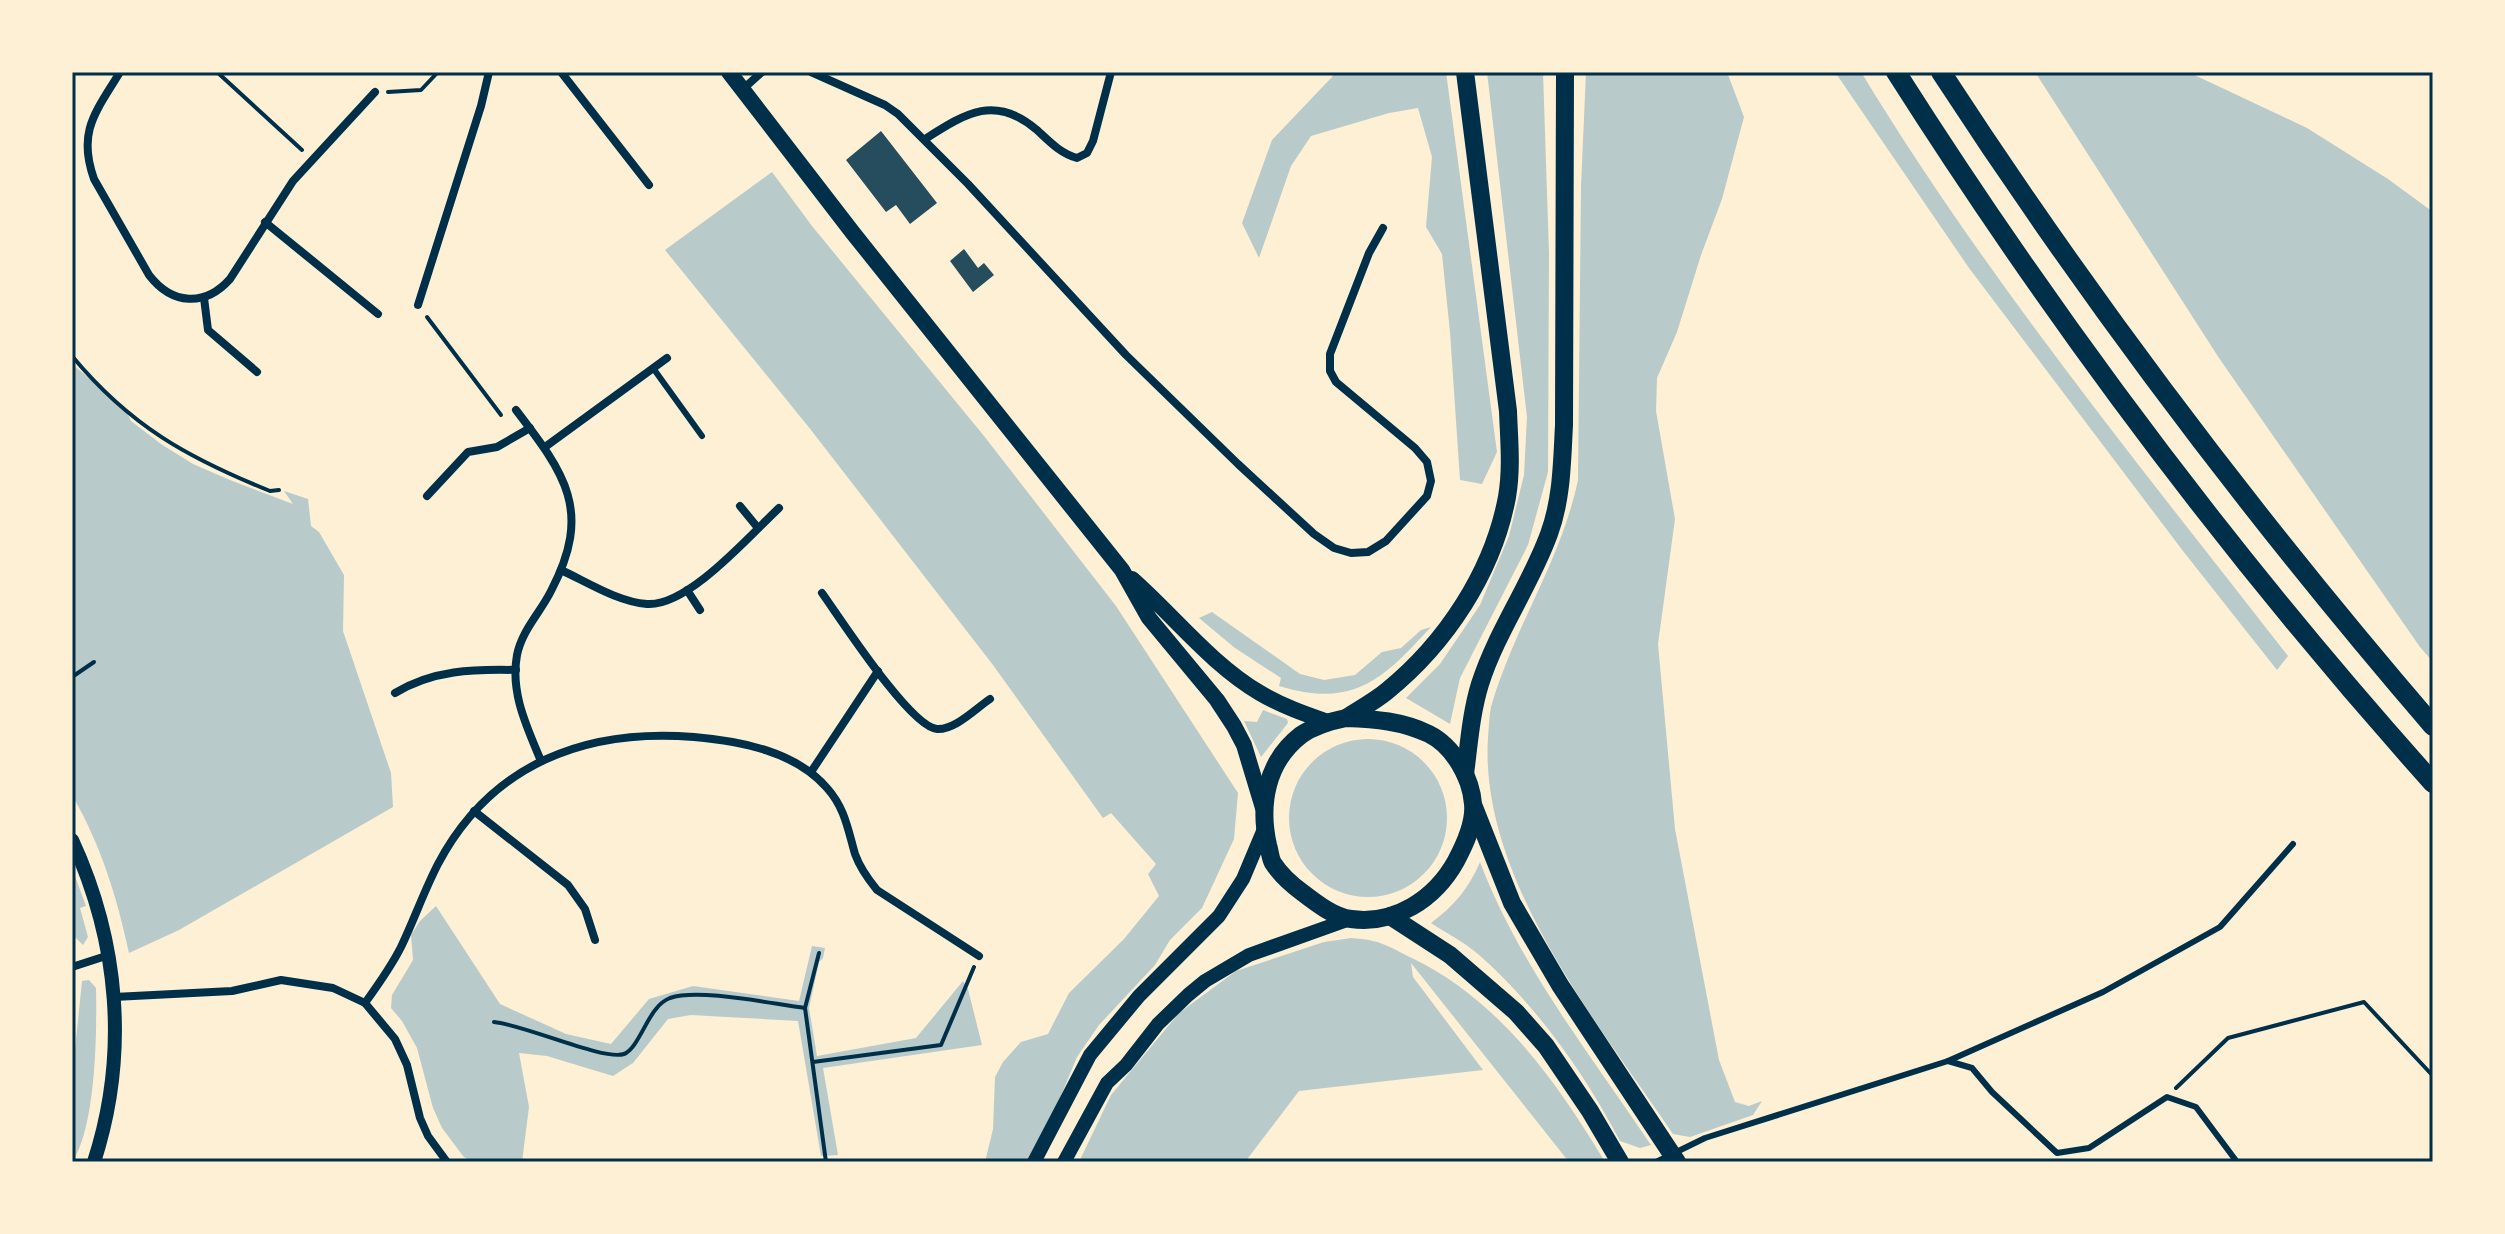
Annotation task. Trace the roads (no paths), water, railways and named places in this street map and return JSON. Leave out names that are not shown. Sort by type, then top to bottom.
[{"type":"highway","points":[[1896,72],[2019,257],[2198,499],[2289,614],[2433,783]]},
{"type":"highway","points":[[1941,72],[2146,369],[2285,549],[2433,726]]},
{"type":"main road","points":[[729,72],[1122,570],[1149,618],[1217,700],[1244,745],[1263,808],[1264,829],[1272,861],[1284,876],[1315,902],[1350,919],[1390,916],[1407,911],[1449,874],[1470,831],[1473,804]]},
{"type":"main road","points":[[1263,808],[1270,777],[1281,756],[1301,735],[1337,720],[1385,693],[1409,672],[1447,628],[1467,598],[1501,524],[1510,462],[1508,411],[1465,72]]},
{"type":"main road","points":[[1465,774],[1479,687],[1491,652],[1549,533],[1561,483],[1564,425],[1565,72]]},
{"type":"main road","points":[[1122,570],[1165,608],[1206,652],[1242,681],[1289,708],[1337,720],[1377,719],[1403,724],[1430,735],[1453,754],[1465,774],[1473,804],[1512,903],[1668,1159]]},
{"type":"main road","points":[[1390,916],[1450,955],[1516,1012],[1546,1046],[1620,1162]]},
{"type":"street","points":[[120,72],[87,132],[88,163],[94,179],[159,288],[173,295],[204,298],[219,291],[230,279],[293,181],[375,92]]},
{"type":"street","points":[[418,305],[489,72]]},
{"type":"street","points":[[561,72],[649,185]]},
{"type":"street","points":[[743,89],[762,72]]},
{"type":"street","points":[[811,72],[828,76],[885,105],[925,139],[1126,355],[1217,445],[1314,534],[1334,548],[1351,553],[1368,552],[1386,541],[1427,496],[1431,481],[1427,462],[1415,448],[1336,382],[1330,371],[1330,354],[1369,253],[1383,228]]},
{"type":"street","points":[[925,139],[956,119],[992,109],[1012,113],[1025,120],[1065,155],[1077,158],[1087,153],[1093,141],[1111,72]]},
{"type":"street","points":[[265,222],[378,314]]},
{"type":"street","points":[[204,298],[208,330],[257,372]]},
{"type":"street","points":[[545,447],[667,358]]},
{"type":"street","points":[[516,410],[561,471],[572,513],[573,530],[561,570],[525,631],[517,655],[518,707],[541,761]]},
{"type":"street","points":[[427,496],[468,452],[497,447],[530,428]]},
{"type":"street","points":[[740,506],[758,528]]},
{"type":"street","points":[[561,570],[633,601],[649,604],[664,602],[687,590],[779,508]]},
{"type":"street","points":[[687,590],[700,610]]},
{"type":"street","points":[[822,593],[918,720],[930,727],[949,727],[990,699]]},
{"type":"street","points":[[395,693],[411,683],[437,675],[468,670],[516,670]]},
{"type":"street","points":[[811,772],[878,671]]},
{"type":"street","points":[[365,1003],[400,948],[440,861],[474,811],[491,793],[526,767],[569,749],[604,741],[675,736],[729,741],[769,751],[811,772],[828,788],[840,806],[850,827],[864,874],[877,890],[979,956]]},
{"type":"street","points":[[474,811],[568,885],[585,909],[595,940]]},
{"type":"street","points":[[1034,1162],[1090,1055],[1139,996],[1219,916],[1243,879],[1264,829]]},
{"type":"street","points":[[72,840],[93,892],[109,954],[116,1020],[112,1078],[94,1162]]},
{"type":"street","points":[[1064,1162],[1107,1083],[1126,1065],[1158,1024],[1196,988],[1249,955],[1350,919]]},
{"type":"street","points":[[72,967],[109,954]]},
{"type":"street","points":[[114,997],[232,991],[281,980],[333,988],[365,1003],[395,1039],[407,1065],[420,1118],[428,1136],[447,1162]]},
{"type":"lane","points":[[653,368],[702,436]]},
{"type":"lane","points":[[1668,1159],[1705,1138],[1948,1061],[2103,992],[2220,927],[2293,844]]},
{"type":"lane","points":[[1948,1061],[1972,1068],[1992,1092],[2057,1153],[2089,1148],[2167,1097],[2196,1107],[2237,1162]]}]
